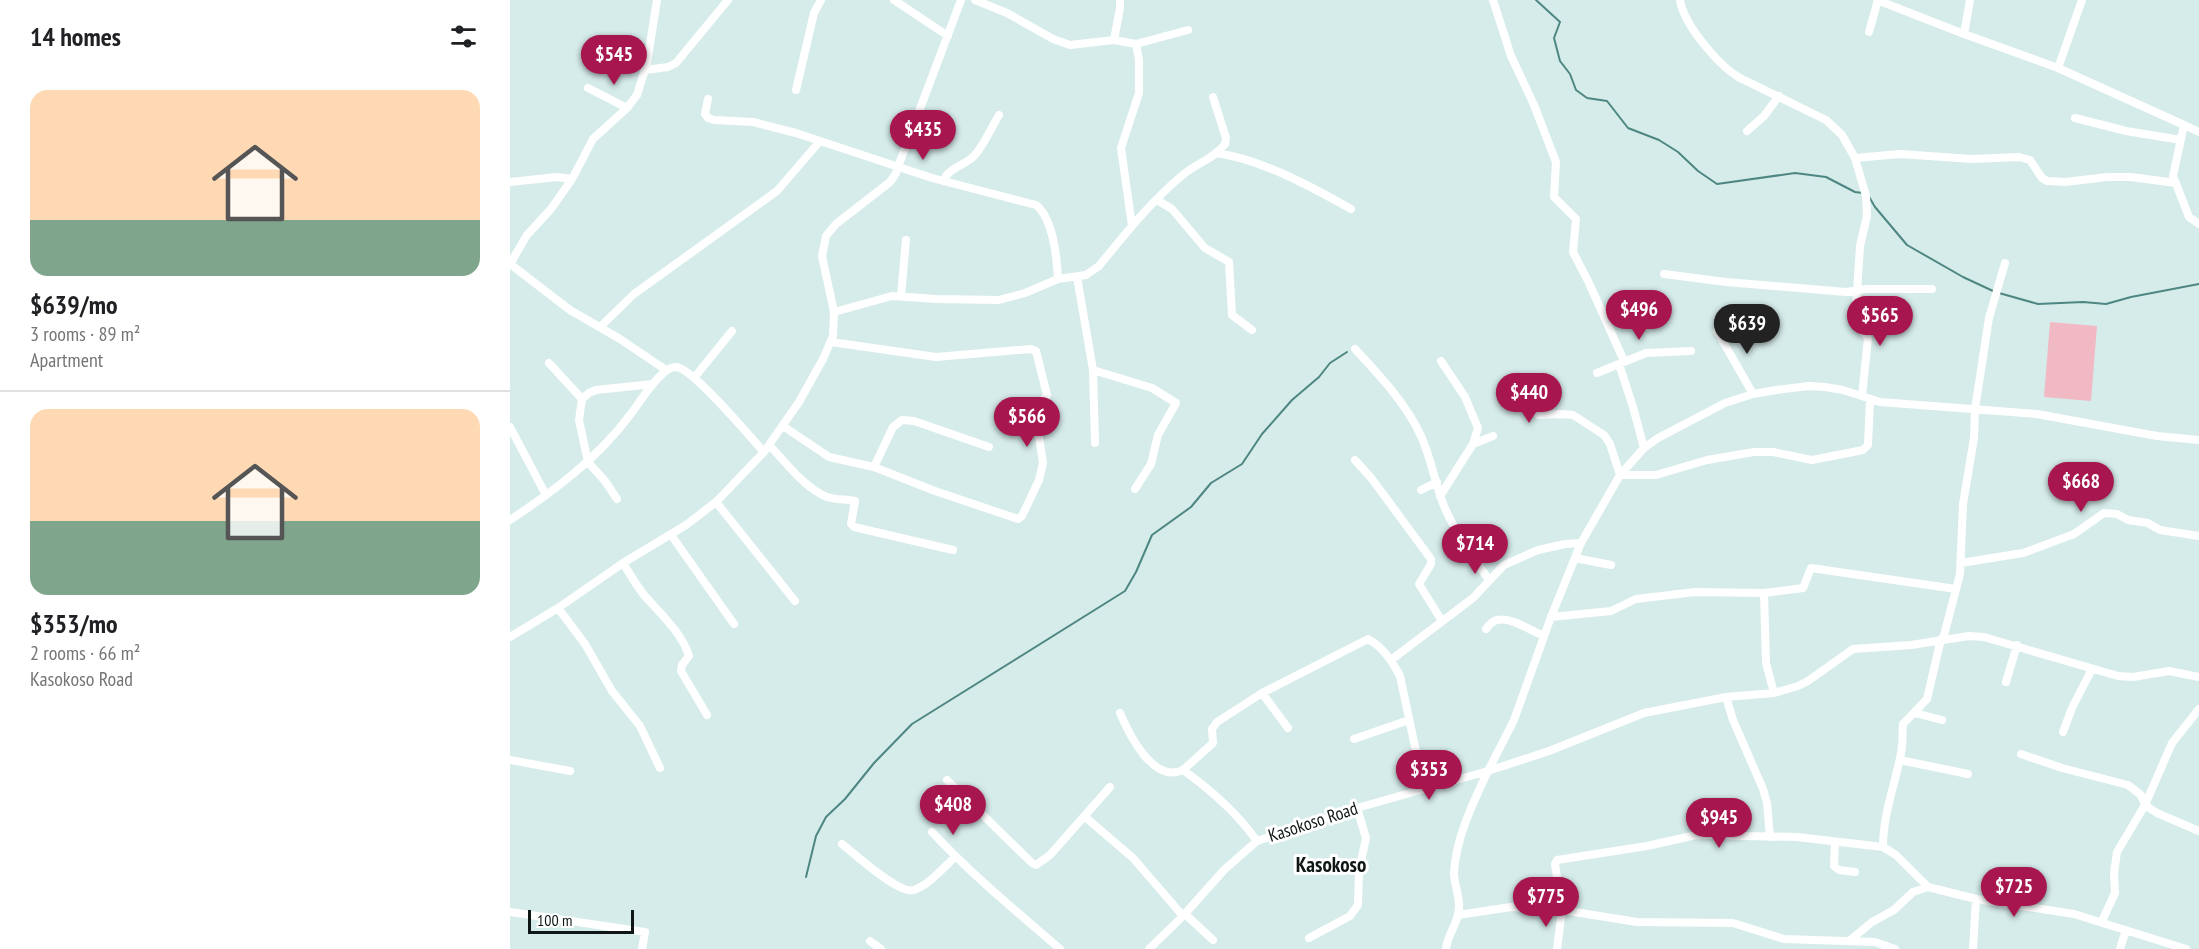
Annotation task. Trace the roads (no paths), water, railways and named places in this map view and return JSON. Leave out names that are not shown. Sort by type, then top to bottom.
[{"type":"street","points":[[657,0],[645,70],[637,95],[627,108],[593,139],[572,179],[551,209],[531,230],[511,261],[570,310],[666,370]]},
{"type":"street","points":[[645,70],[668,67],[676,63],[728,0]]},
{"type":"street","points":[[796,90],[814,13],[820,0]]},
{"type":"street","points":[[894,0],[948,36]]},
{"type":"street","points":[[510,637],[558,608],[623,563],[671,536],[716,502],[767,448],[783,426],[805,392],[831,342],[834,312],[822,256],[826,236],[836,224],[890,182],[899,168],[961,0]]},
{"type":"street","points":[[975,0],[1007,13],[1053,39],[1070,45],[1114,40],[1136,44],[1188,30]]},
{"type":"street","points":[[1114,40],[1120,0]]},
{"type":"street","points":[[1493,0],[1511,56],[1534,105],[1556,162],[1554,197],[1576,219],[1573,252],[1589,283],[1621,363],[1644,448]]},
{"type":"street","points":[[1620,475],[1656,475],[1707,460],[1754,452],[1773,452],[1812,460],[1863,450],[1868,445],[1866,398],[1868,338],[1855,323],[1860,246],[1867,216],[1865,192],[1855,158],[1847,142],[1826,120],[1740,78],[1727,69],[1692,26],[1680,0]]},
{"type":"street","points":[[1869,33],[1878,0],[2058,69],[2199,132]]},
{"type":"street","points":[[1964,34],[1970,0]]},
{"type":"street","points":[[2058,69],[2082,0]]},
{"type":"street","points":[[1132,226],[1121,148],[1139,93],[1139,60],[1136,44]]},
{"type":"street","points":[[588,88],[627,108]]},
{"type":"street","points":[[1747,131],[1764,116],[1779,96]]},
{"type":"street","points":[[834,312],[887,297],[999,300],[1058,279],[1086,275],[1099,266],[1132,226],[1183,174],[1223,148],[1226,141],[1213,97]]},
{"type":"street","points":[[708,99],[705,114],[714,120],[753,122],[820,141],[899,168],[1039,207],[1054,246],[1058,279]]},
{"type":"street","points":[[943,181],[952,170],[972,158],[999,115]]},
{"type":"street","points":[[2075,118],[2126,131],[2181,140]]},
{"type":"street","points":[[2184,125],[2173,172],[2189,218],[2199,224]]},
{"type":"street","points":[[600,327],[621,304],[765,201],[784,184],[820,141]]},
{"type":"street","points":[[1216,153],[1260,165],[1313,188],[1351,209]]},
{"type":"street","points":[[1855,158],[1900,154],[1972,159],[2019,157],[2030,160],[2042,178],[2047,181],[2065,182],[2107,177],[2131,177],[2176,183]]},
{"type":"street","points":[[510,182],[557,177],[572,179]]},
{"type":"street","points":[[1157,200],[1172,209],[1205,248],[1229,262],[1232,315],[1252,330]]},
{"type":"street","points":[[901,296],[906,240]]},
{"type":"street","points":[[1883,848],[1886,813],[1900,760],[1903,724],[1915,713],[1929,694],[1956,589],[1961,563],[1963,504],[1974,438],[1975,409],[1989,318],[2005,263]]},
{"type":"street","points":[[1664,274],[1726,282],[1846,292],[1866,289],[1932,289]]},
{"type":"street","points":[[1077,277],[1093,370],[1095,443]]},
{"type":"street","points":[[694,378],[732,331]]},
{"type":"street","points":[[1717,331],[1753,394]]},
{"type":"street","points":[[783,426],[829,457],[874,467],[935,491],[1018,519],[1021,518],[1039,480],[1043,463],[1035,410],[1047,395],[1038,352],[1031,349],[936,357],[831,342]]},
{"type":"street","points":[[1355,349],[1385,382],[1409,415],[1421,437],[1449,517],[1476,563],[1489,580]]},
{"type":"street","points":[[1597,373],[1647,353],[1691,351]]},
{"type":"street","points":[[1440,496],[1473,444],[1478,428],[1473,412],[1441,361]]},
{"type":"street","points":[[549,363],[582,399]]},
{"type":"street","points":[[510,520],[588,462],[626,420],[652,384],[666,370],[676,367],[694,378],[767,448],[819,493],[828,498],[855,501],[851,525],[854,527],[953,550]]},
{"type":"street","points":[[1093,370],[1152,388],[1176,403],[1158,435],[1151,464],[1135,489]]},
{"type":"street","points":[[1521,380],[1539,416],[1573,415],[1608,439],[1620,475]]},
{"type":"street","points":[[617,499],[588,462],[579,420],[582,399],[596,390],[652,384]]},
{"type":"street","points":[[1446,949],[1447,940],[1458,915],[1454,876],[1456,854],[1468,815],[1514,720],[1551,617],[1581,543],[1620,475],[1644,448],[1676,427],[1725,403],[1753,394],[1809,386],[1843,390],[1866,398],[2045,415],[2157,436],[2199,440]]},
{"type":"street","points":[[874,467],[893,427],[902,420],[914,421],[989,447]]},
{"type":"street","points":[[510,427],[546,495]]},
{"type":"street","points":[[1473,444],[1494,436]]},
{"type":"street","points":[[1355,460],[1372,479],[1431,559],[1431,564],[1419,584],[1442,621]]},
{"type":"street","points":[[1421,489],[1437,482]]},
{"type":"street","points":[[716,502],[795,601]]},
{"type":"street","points":[[1961,563],[2023,553],[2074,534],[2104,513],[2117,514],[2132,522],[2148,523],[2160,530],[2199,536]]},
{"type":"street","points":[[671,536],[734,624]]},
{"type":"street","points":[[1391,660],[1473,598],[1504,565],[1521,556],[1565,544],[1581,543]]},
{"type":"street","points":[[1575,558],[1611,565]]},
{"type":"street","points":[[623,563],[636,584],[679,636],[688,652],[689,656],[682,665],[681,671],[707,715]]},
{"type":"street","points":[[1551,617],[1611,610],[1636,599],[1673,594],[1764,592],[1803,588],[1811,568],[1956,589]]},
{"type":"street","points":[[1764,592],[1766,663],[1774,693]]},
{"type":"street","points":[[558,608],[585,644],[612,691],[640,726],[660,768]]},
{"type":"street","points":[[1486,628],[1492,622],[1501,620],[1544,636]]},
{"type":"street","name":"Kasokoso Road","points":[[1149,949],[1184,915],[1218,876],[1257,841],[1357,808],[1488,771],[1549,751],[1644,713],[1726,698],[1774,693],[1808,681],[1850,650],[1911,645],[1969,636],[1984,637],[2118,676],[2133,677],[2169,671],[2199,677]]},
{"type":"street","points":[[1120,713],[1130,738],[1152,762],[1171,773],[1183,770],[1213,743],[1212,729],[1215,724],[1262,693],[1365,640],[1376,644],[1391,660],[1403,688],[1424,789]]},
{"type":"street","points":[[2006,682],[2017,645]]},
{"type":"street","points":[[2063,732],[2072,708],[2092,669]]},
{"type":"street","points":[[1262,693],[1288,728]]},
{"type":"street","points":[[1726,698],[1733,720],[1763,789],[1767,803],[1770,837]]},
{"type":"street","points":[[2102,921],[2115,893],[2114,873],[2117,852],[2145,805],[2172,743],[2199,709]]},
{"type":"street","points":[[1915,713],[1942,720]]},
{"type":"street","points":[[1354,740],[1409,720]]},
{"type":"street","points":[[2021,754],[2062,768],[2128,785],[2142,795],[2145,805],[2168,819],[2199,831]]},
{"type":"street","points":[[510,760],[570,771]]},
{"type":"street","points":[[1900,760],[1968,774]]},
{"type":"street","points":[[1183,770],[1218,797],[1257,841]]},
{"type":"street","points":[[947,780],[1036,865],[1050,855],[1110,787]]},
{"type":"street","points":[[1309,938],[1350,916],[1358,905],[1359,871],[1366,838],[1357,808]]},
{"type":"street","points":[[1084,816],[1133,858],[1184,915],[1213,940]]},
{"type":"street","points":[[932,832],[999,898],[1060,949]]},
{"type":"street","points":[[1557,949],[1562,910],[1555,864],[1557,860],[1647,846],[1696,835],[1797,837],[1883,848],[1896,855],[1928,887],[1976,899],[2061,911],[2102,921],[2186,949]]},
{"type":"street","points":[[1835,842],[1834,866],[1839,870],[1855,872]]},
{"type":"street","points":[[842,844],[891,882],[909,891],[927,883],[955,857]]},
{"type":"street","points":[[1849,941],[1872,922],[1894,910],[1913,892],[1928,887]]},
{"type":"street","points":[[1973,949],[1976,899]]},
{"type":"street","points":[[1458,915],[1503,907],[1562,910],[1637,922],[1733,923],[1784,939],[1875,942],[1895,949]]},
{"type":"street","points":[[510,912],[645,932],[642,949]]},
{"type":"street","points":[[2120,949],[2126,930]]},
{"type":"street","points":[[870,941],[881,949]]},
{"type":"waterway","points":[[1536,0],[1560,22],[1554,38],[1560,61],[1570,74],[1576,90],[1587,98],[1607,101],[1628,128],[1659,140],[1678,152],[1698,171],[1717,184],[1795,173],[1826,177],[1855,192],[1863,193]]},
{"type":"waterway","points":[[1868,195],[1875,207],[1907,245],[1963,277],[1993,291]]},
{"type":"waterway","points":[[1999,293],[2038,304],[2083,302],[2106,304],[2199,284]]},
{"type":"waterway","points":[[806,877],[816,836],[826,817],[912,724],[1125,591],[1152,535],[1191,507],[1211,483],[1242,464],[1262,434],[1292,400],[1319,377],[1330,363],[1347,352]]},
{"type":"district","name":"Kasokoso","points":[[1331,865]]}]
